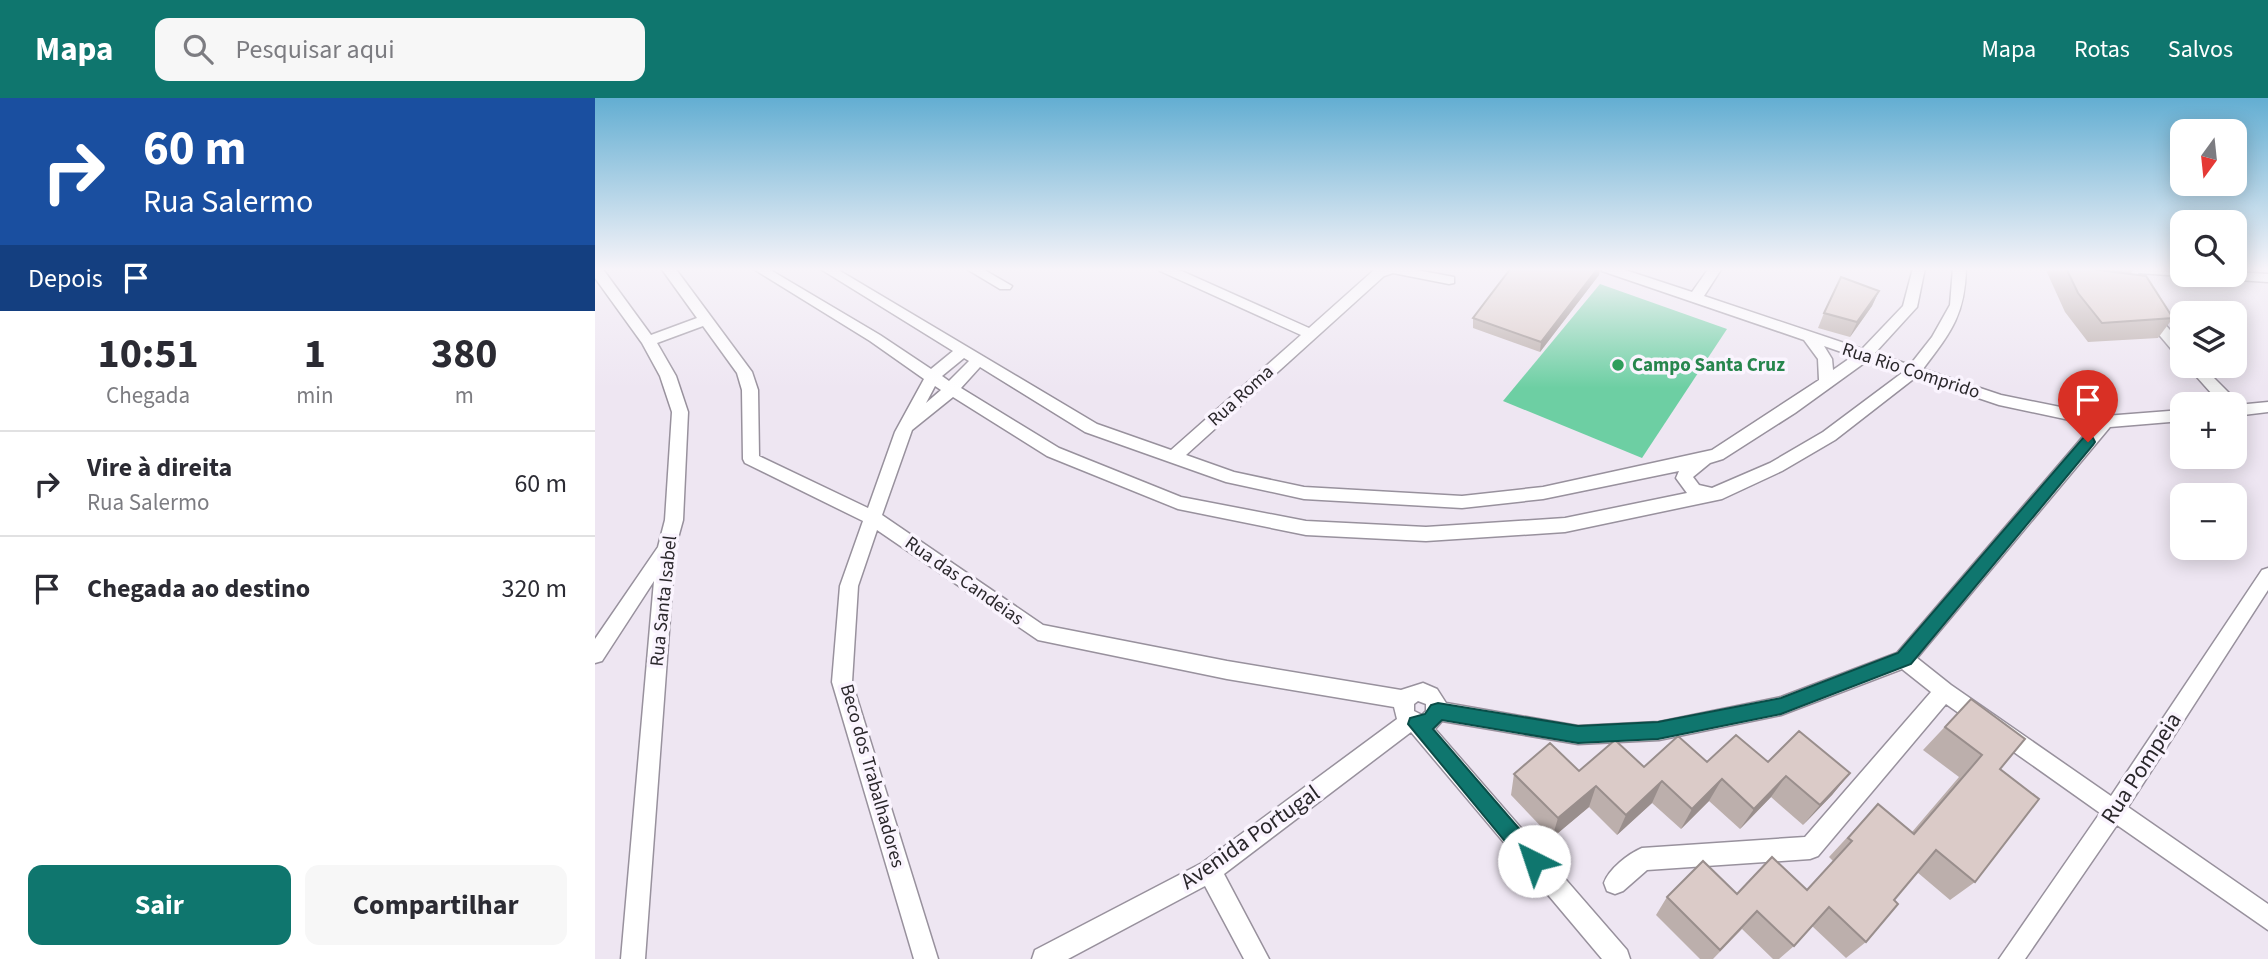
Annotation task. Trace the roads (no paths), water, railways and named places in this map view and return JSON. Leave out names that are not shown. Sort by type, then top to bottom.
[{"type":"street","name":"Rua Santa Isabel","points":[[624,308],[648,341],[668,376],[680,412],[674,520],[666,549],[633,959]]},
{"type":"street","name":"Rua das Candeias","points":[[699,308],[744,372],[750,390],[751,459],[873,518],[1038,632],[1227,670],[1411,715]]},
{"type":"street","points":[[825,308],[1053,452],[1178,503],[1306,528],[1426,534],[1565,526],[1716,494],[1776,467],[1829,436],[1913,372],[1938,339],[1955,308]]},
{"type":"street","points":[[892,308],[1091,428],[1232,478],[1304,493],[1462,502],[1543,493],[1668,468],[1717,455]]},
{"type":"street","points":[[1254,308],[1311,334]]},
{"type":"street","name":"Rua Roma","points":[[1172,458],[1311,334],[1336,308]]},
{"type":"street","name":"Rua Rio Comprido","points":[[1725,308],[1999,400],[2105,422],[2170,417]]},
{"type":"street","points":[[1716,494],[1693,489],[1684,478],[1687,471],[1717,455],[1827,383],[1863,356],[1909,308]]},
{"type":"street","points":[[2146,308],[2170,339]]},
{"type":"street","points":[[648,341],[707,319]]},
{"type":"street","points":[[1810,337],[1825,359],[1827,383]]},
{"type":"street","name":"Beco dos Trabalhadores","points":[[926,959],[842,682],[849,586],[903,432],[932,377],[963,351]]},
{"type":"street","name":"Beco dos Trabalhadores","points":[[903,432],[952,389],[960,376],[979,360]]},
{"type":"street","points":[[2205,378],[2218,392]]},
{"type":"street","points":[[2247,408],[2268,407]]},
{"type":"street","points":[[1438,711],[1578,735],[1658,731],[1781,706],[1904,659],[2105,422]]},
{"type":"street","points":[[595,656],[666,549]]},
{"type":"street","name":"Rua Pompeia","points":[[2011,959],[2113,812],[2268,575]]},
{"type":"street","points":[[1904,659],[1944,691],[2113,812],[2268,918]]},
{"type":"street","points":[[1615,883],[1642,859],[1810,848],[1944,691]]},
{"type":"street","points":[[1438,711],[1435,699],[1424,693],[1411,695],[1411,715],[1618,959]]},
{"type":"street","points":[[1411,715],[1430,721],[1438,711]]},
{"type":"street","name":"Avenida Portugal","points":[[1044,959],[1210,872],[1411,715]]},
{"type":"street","points":[[1210,872],[1257,959]]},
{"type":"place","name":"Campo Santa Cruz","points":[[1618,365]]}]
